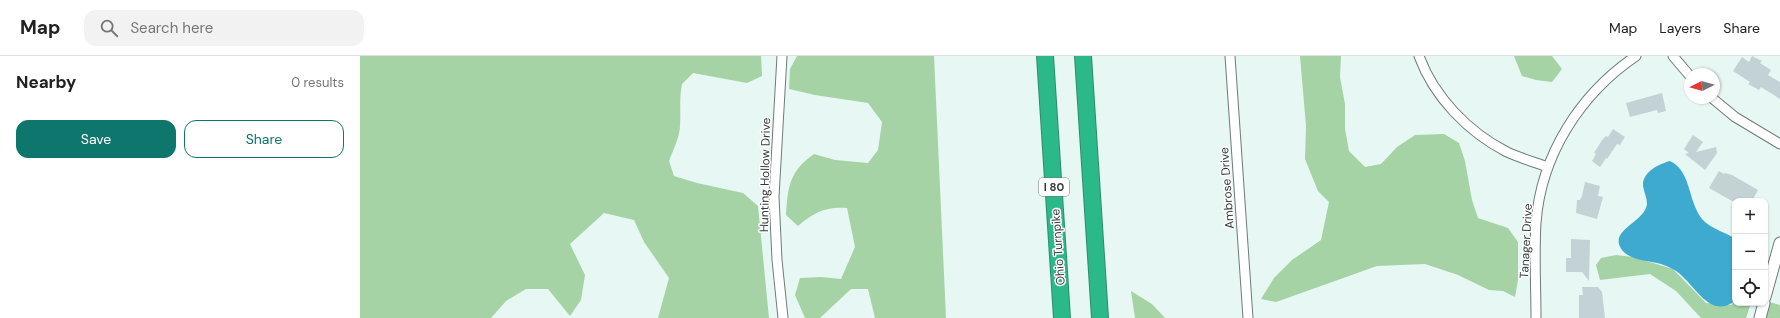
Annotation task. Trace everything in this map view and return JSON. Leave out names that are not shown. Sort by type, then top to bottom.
[{"type":"highway","name":"Ohio Turnpike","points":[[1045,56],[1062,318]]},
{"type":"highway","points":[[1083,56],[1100,318]]},
{"type":"street","name":"Hunting Hollow Drive","points":[[782,56],[774,197],[783,318]]},
{"type":"street","name":"Ambrose Drive","points":[[1230,56],[1248,318]]},
{"type":"street","points":[[1419,56],[1428,76],[1438,92],[1457,115],[1475,132],[1507,152],[1548,167]]},
{"type":"street","name":"Tanager Drive","points":[[1536,318],[1536,222],[1539,202],[1548,167],[1564,132],[1577,112],[1593,93],[1612,75],[1636,56]]},
{"type":"street","points":[[1673,56],[1684,69]]},
{"type":"street","points":[[1719,104],[1735,117],[1780,144]]},
{"type":"street","points":[[1768,286],[1780,243]]},
{"type":"street","points":[[1760,318],[1763,306]]},
{"type":"green space","points":[[360,56],[761,56],[762,76],[747,83],[693,73],[682,84],[680,130],[669,161],[674,176],[697,183],[743,193],[758,206],[769,318],[658,318],[669,278],[644,242],[634,220],[604,213],[570,244],[585,275],[581,300],[570,316],[548,289],[526,289],[506,301],[491,318],[360,318]]},
{"type":"green space","points":[[797,56],[934,56],[946,318],[875,318],[868,289],[851,289],[820,318],[805,318],[795,295],[800,278],[821,277],[841,279],[855,247],[847,208],[833,208],[821,211],[798,226],[786,215],[791,180],[799,167],[814,154],[835,160],[868,163],[878,150],[882,122],[868,103],[815,95],[789,89],[790,69]]},
{"type":"green space","points":[[1300,56],[1341,56],[1340,77],[1345,104],[1345,129],[1349,151],[1365,167],[1381,164],[1397,147],[1415,135],[1444,134],[1459,143],[1465,161],[1472,200],[1478,218],[1508,228],[1518,242],[1518,280],[1515,297],[1503,291],[1489,290],[1458,275],[1425,264],[1377,266],[1276,302],[1261,299],[1274,278],[1292,260],[1321,240],[1329,202],[1318,191],[1305,159],[1306,126]]},
{"type":"green space","points":[[1514,56],[1552,56],[1562,69],[1552,82],[1536,80],[1522,76]]},
{"type":"green space","points":[[1616,255],[1633,257],[1673,269],[1706,303],[1732,304],[1732,306],[1750,306],[1746,318],[1701,318],[1676,291],[1650,274],[1600,280],[1596,265],[1601,258]]},
{"type":"green space","points":[[1131,291],[1152,304],[1165,318],[1135,318]]},
{"type":"green space","points":[[1769,302],[1780,305],[1780,318],[1766,318]]},
{"type":"water","points":[[1670,161],[1677,166],[1683,173],[1699,215],[1712,227],[1732,237],[1732,302],[1727,305],[1719,307],[1713,305],[1706,301],[1676,271],[1661,264],[1631,257],[1622,250],[1619,244],[1621,233],[1645,210],[1647,202],[1643,181],[1645,177],[1652,169]]},
{"type":"building","points":[[1752,56],[1762,61],[1760,63],[1771,70],[1768,75],[1780,82],[1780,99],[1761,87],[1759,90],[1748,84],[1750,82],[1733,71],[1742,57],[1749,62]]},
{"type":"building","points":[[1662,93],[1666,111],[1658,113],[1657,110],[1630,117],[1626,103]]},
{"type":"building","points":[[1613,129],[1625,137],[1620,145],[1617,144],[1600,167],[1592,161],[1596,154],[1594,153],[1602,140],[1606,136],[1608,137]]},
{"type":"building","points":[[1693,135],[1703,142],[1696,152],[1716,147],[1717,153],[1705,170],[1685,154],[1689,153],[1684,149]]},
{"type":"building","points":[[1719,171],[1724,174],[1732,175],[1758,190],[1754,198],[1732,198],[1732,201],[1709,188]]},
{"type":"building","points":[[1585,182],[1600,186],[1598,196],[1603,197],[1597,219],[1576,213],[1577,200],[1580,200],[1582,196]]},
{"type":"building","points":[[1571,239],[1590,240],[1589,281],[1582,272],[1566,272],[1566,258],[1571,258]]},
{"type":"building","points":[[1582,287],[1598,287],[1602,292],[1605,318],[1579,318],[1579,295],[1583,295]]}]
